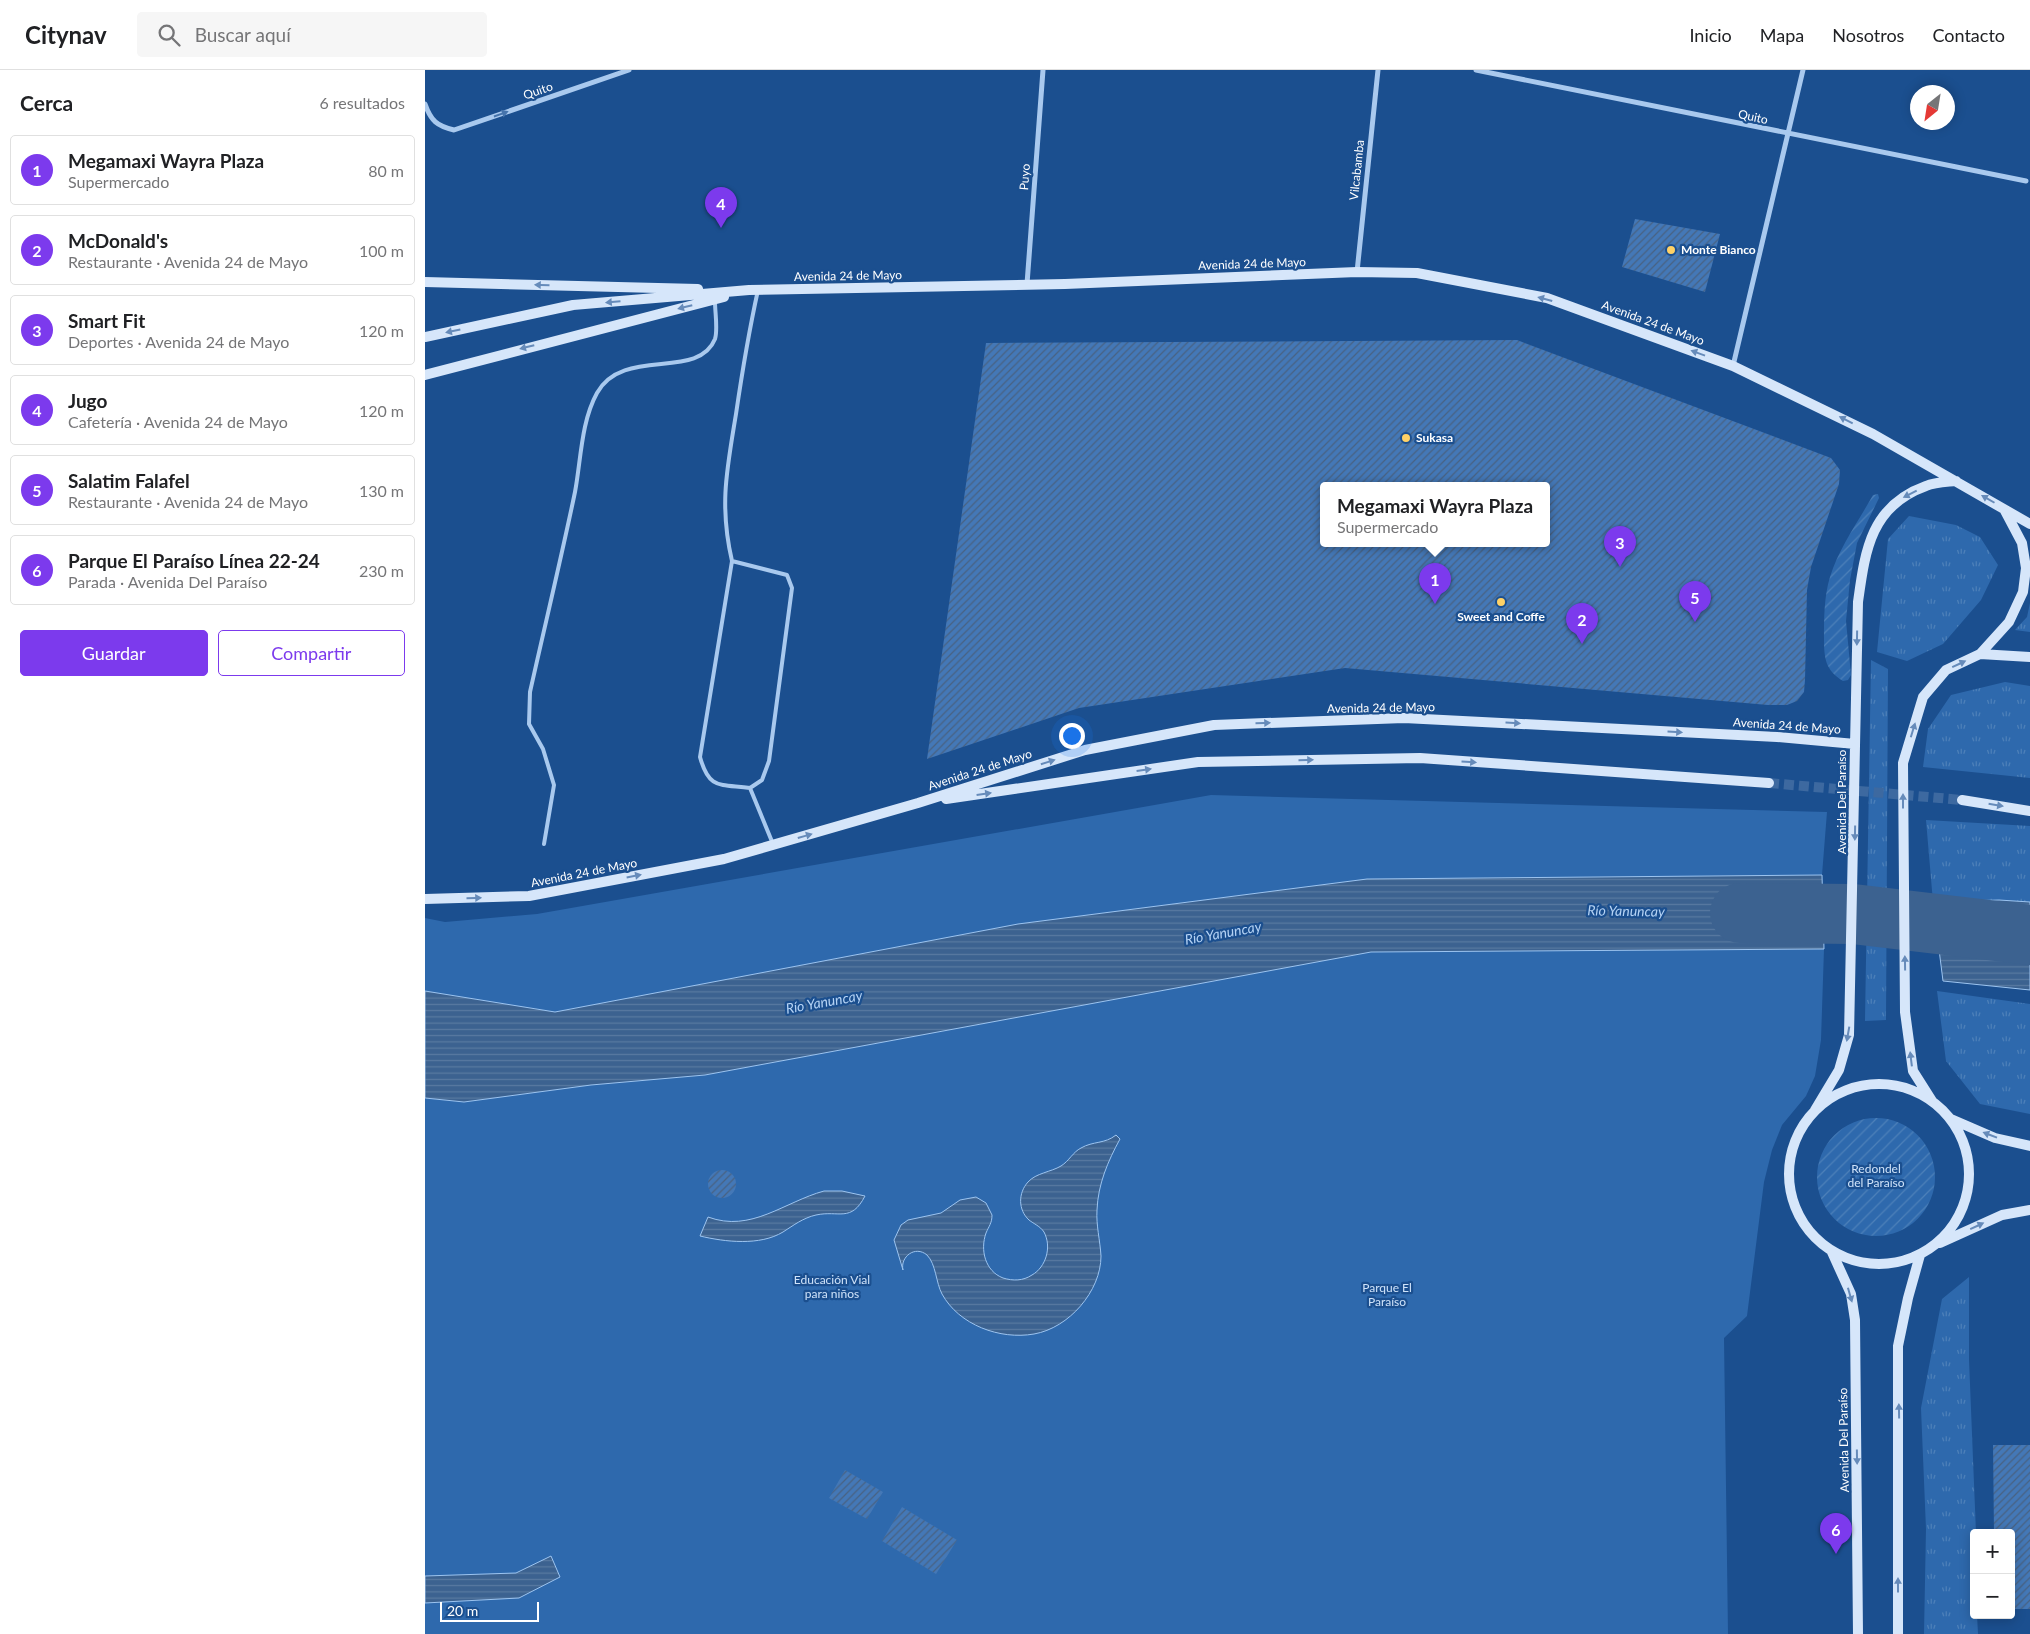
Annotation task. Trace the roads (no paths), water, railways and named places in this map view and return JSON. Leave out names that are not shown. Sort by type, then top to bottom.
[{"type":"main road","name":"Avenida 24 de Mayo","points":[[425,337],[573,305],[753,290],[1027,285],[1357,272],[1417,272],[1547,298],[1733,366],[1873,434],[2030,524]]},
{"type":"main road","points":[[425,282],[753,290]]},
{"type":"main road","points":[[425,375],[753,290]]},
{"type":"main road","name":"Avenida Del Paraíso","points":[[1815,1110],[1839,1070],[1849,1035],[1856,766],[1857,602],[1865,550],[1880,519],[1901,498],[1927,485],[1956,481]]},
{"type":"main road","points":[[1933,1247],[1950,1231],[1962,1210],[1969,1187],[1969,1163],[1963,1140],[1951,1119],[1932,1101],[1913,1071],[1905,1012],[1903,763],[1923,697],[1946,670],[1980,654],[2009,622],[2023,592],[2026,568],[2022,544],[2004,508]]},
{"type":"main road","points":[[1980,654],[2030,657]]},
{"type":"main road","name":"Avenida 24 de Mayo","points":[[425,899],[529,896],[724,859],[918,804],[1085,750],[1214,724],[1404,718],[1777,737],[1855,744]]},
{"type":"main road","name":"Avenida 24 de Mayo","points":[[918,804],[1198,762],[1420,758],[1769,783]]},
{"type":"main road","points":[[1962,800],[2030,811]]},
{"type":"main road","points":[[1932,1101],[1893,1085],[1871,1084],[1851,1088],[1832,1097],[1815,1110],[1802,1126],[1791,1152],[1789,1181],[1796,1208],[1810,1232],[1831,1250],[1852,1260],[1875,1264],[1898,1262],[1920,1255],[2002,1215],[2030,1210]]},
{"type":"main road","points":[[1951,1119],[1995,1138],[2030,1146]]},
{"type":"main road","name":"Avenida Del Paraíso","points":[[1831,1250],[1851,1294],[1855,1320],[1858,1634]]},
{"type":"main road","points":[[1898,1634],[1898,1346],[1907,1298],[1920,1255]]},
{"type":"street","name":"Quito","points":[[425,104],[431,119],[440,127],[454,130],[629,70]]},
{"type":"street","name":"Puyo","points":[[1027,285],[1043,70]]},
{"type":"street","name":"Vilcabamba","points":[[1357,272],[1378,70]]},
{"type":"street","name":"Quito","points":[[1476,70],[1788,135],[2026,181]]},
{"type":"street","points":[[1733,366],[1803,70]]},
{"type":"lane","points":[[732,561],[787,575],[792,588],[769,761],[762,780],[750,788],[713,783],[705,774],[700,757],[732,561],[725,531],[724,487],[747,344],[753,290]]},
{"type":"lane","points":[[544,844],[554,785],[543,749],[529,724],[530,692],[575,491],[585,426],[597,392],[613,376],[628,368],[690,360],[706,353],[715,338],[715,300]]},
{"type":"lane","points":[[750,788],[774,845]]},
{"type":"water","points":[[1822,875],[1824,949],[1371,952],[705,1075],[591,1085],[464,1102],[425,1098],[425,991],[555,1012],[1018,924],[1367,879]]},
{"type":"water","points":[[1999,900],[2030,902],[2030,990],[1943,981],[1933,902]]},
{"type":"water","points":[[1116,1135],[1120,1139],[1104,1173],[1099,1191],[1097,1221],[1101,1256],[1100,1269],[1089,1294],[1081,1306],[1059,1324],[1034,1334],[1021,1335],[1008,1335],[982,1328],[970,1322],[949,1305],[938,1285],[932,1263],[927,1255],[918,1251],[909,1254],[904,1261],[903,1270],[894,1240],[901,1225],[908,1220],[941,1213],[960,1200],[976,1197],[986,1203],[992,1215],[984,1240],[984,1253],[988,1265],[997,1275],[1003,1278],[1014,1280],[1029,1277],[1044,1262],[1047,1244],[1044,1232],[1025,1216],[1021,1206],[1022,1191],[1025,1186],[1031,1179],[1061,1166],[1081,1148],[1108,1140]]},
{"type":"water","points":[[824,1191],[842,1191],[865,1196],[855,1210],[849,1213],[811,1216],[783,1232],[764,1239],[742,1242],[700,1236],[708,1217],[724,1221],[753,1219]]},
{"type":"water","points":[[551,1556],[560,1577],[519,1598],[425,1603],[425,1576],[516,1573]]},
{"type":"waterway","name":"Río Yanuncay","points":[[1740,913],[1853,914],[2030,935]]},
{"type":"tunnel","points":[[1769,783],[1962,800]]},
{"type":"place","name":"Jugo","points":[[721,228]]},
{"type":"place","name":"Monte Bianco","points":[[1671,250]]},
{"type":"place","name":"Sukasa","points":[[1406,438]]},
{"type":"place","name":"Smart Fit","points":[[1620,567]]},
{"type":"place","name":"Sweet and Coffe","points":[[1501,602]]},
{"type":"place","name":"Megamaxi Wayra Plaza","points":[[1435,604]]},
{"type":"place","name":"Salatim Falafel","points":[[1695,622]]},
{"type":"place","name":"McDonald's","points":[[1582,644]]},
{"type":"place","name":"Parque El Paraíso Línea 22-24","points":[[1836,1554]]},
{"type":"park label","name":"Redondel del Paraíso","points":[[1876,1176]]},
{"type":"park label","name":"Educación Vial para niños","points":[[832,1287]]},
{"type":"park label","name":"Parque El Paraíso","points":[[1387,1295]]}]
